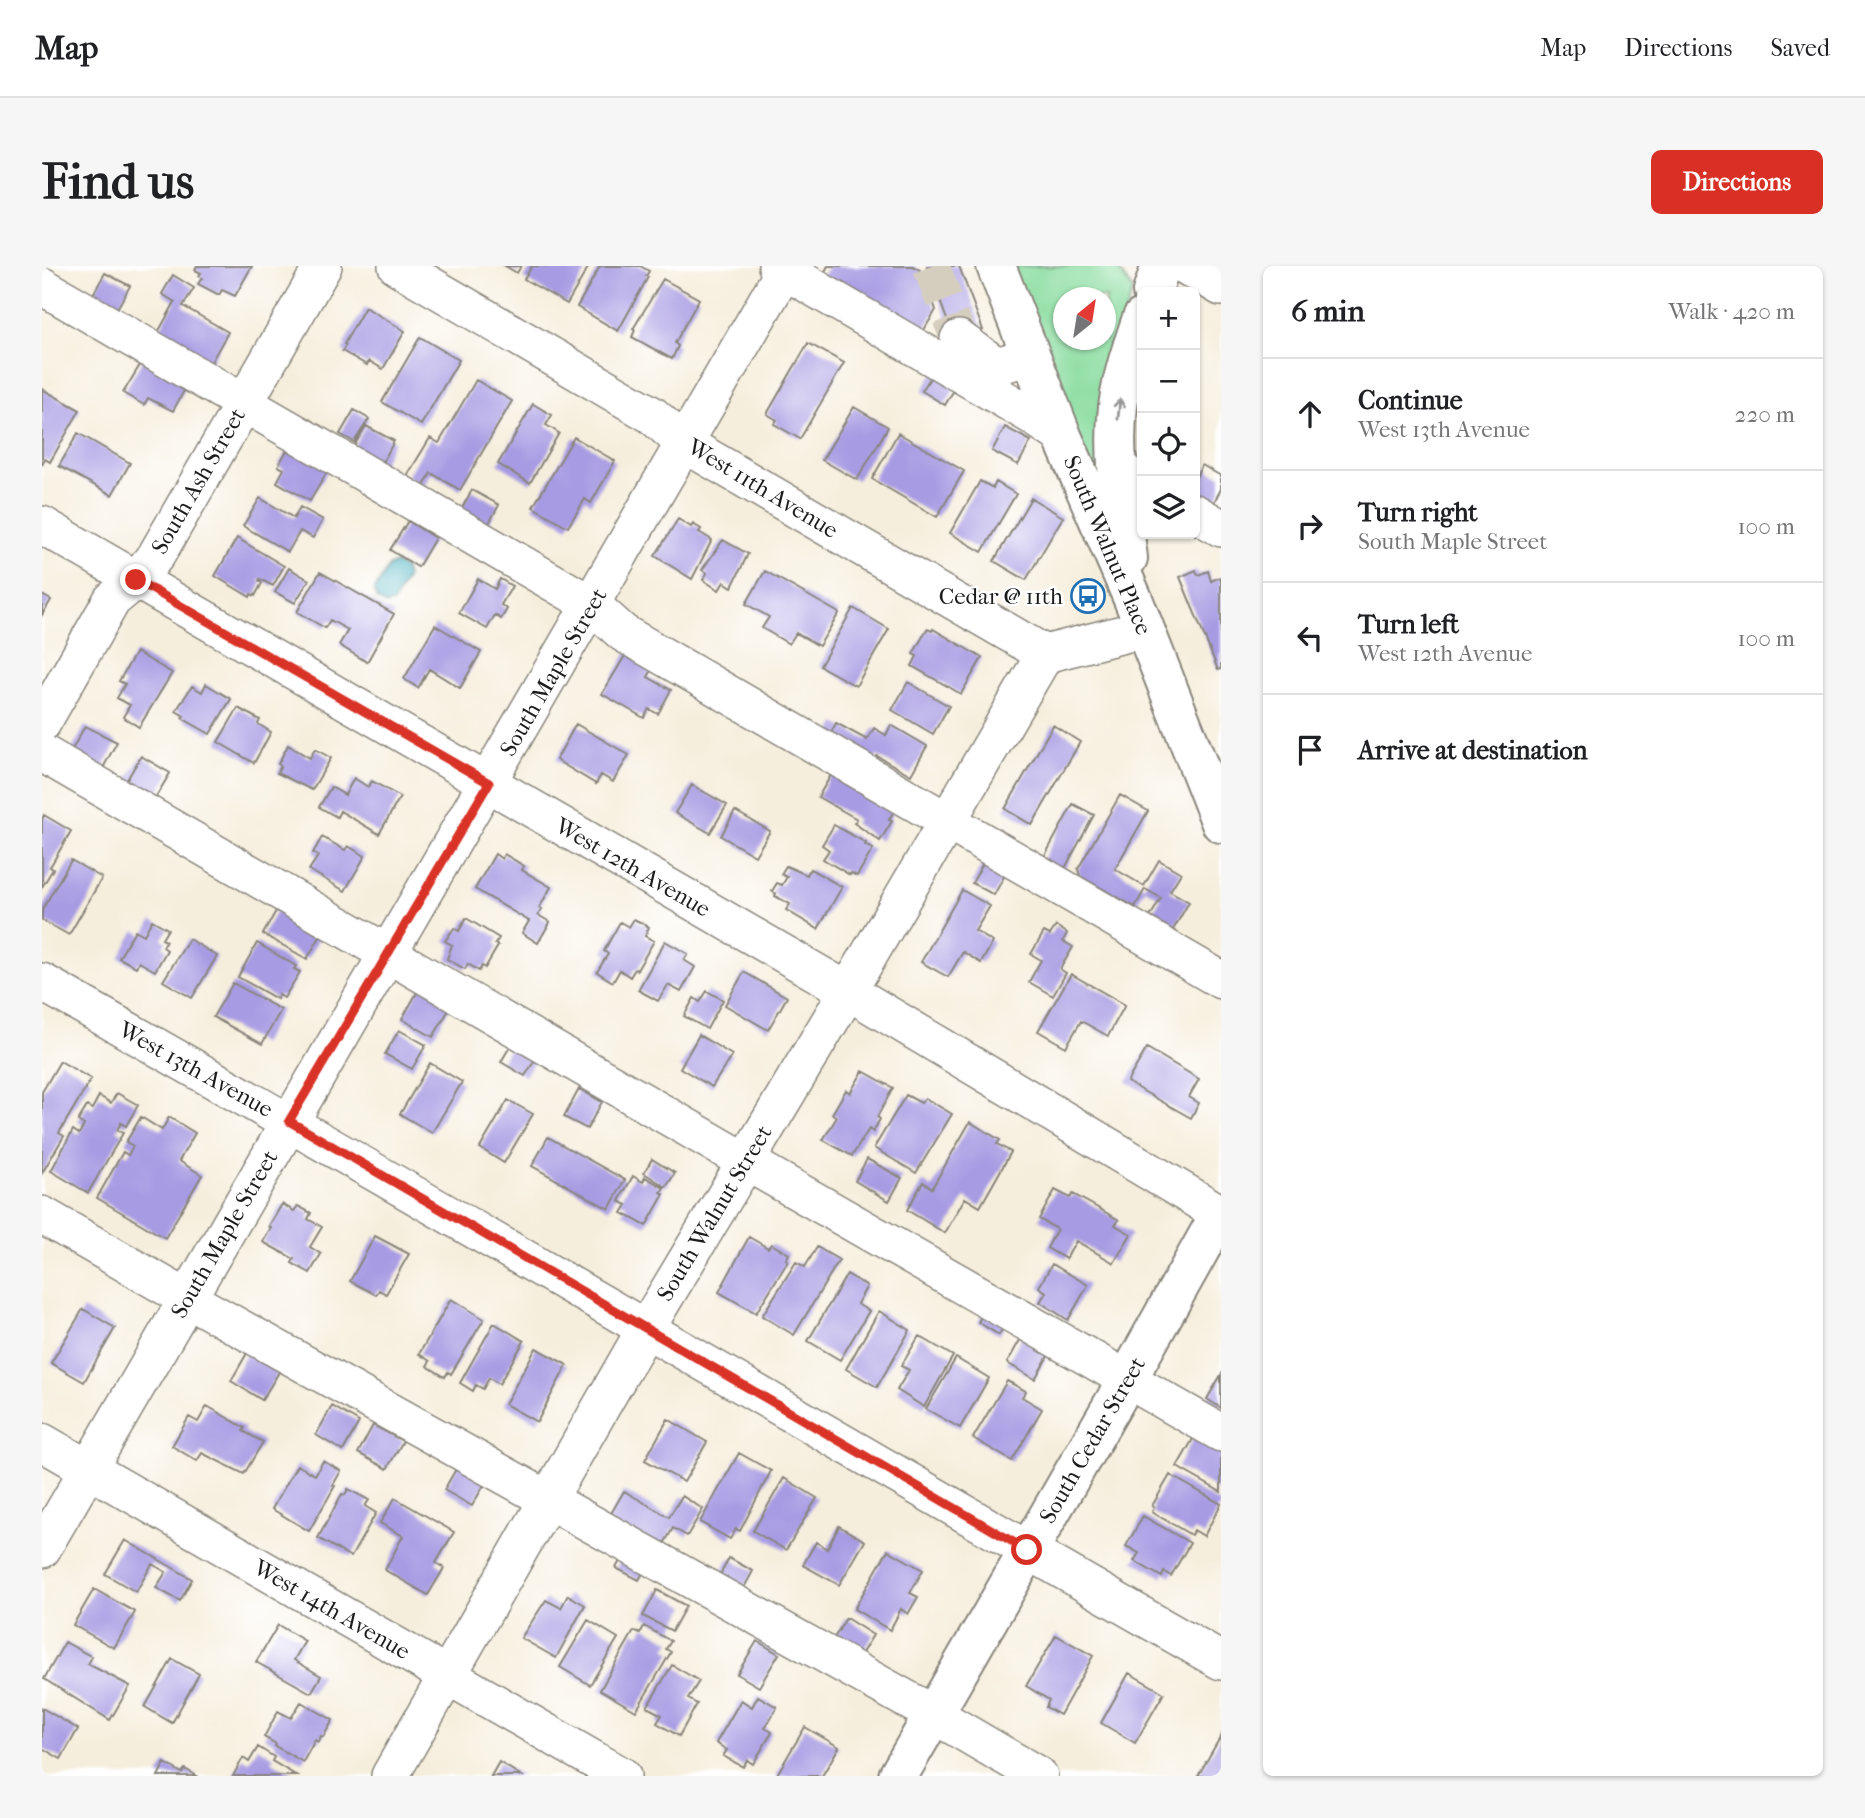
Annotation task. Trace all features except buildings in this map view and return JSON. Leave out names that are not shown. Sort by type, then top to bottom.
[{"type":"main road","name":"South Walnut Place","points":[[996,266],[1062,436],[1138,614],[1221,823]]},
{"type":"main road","points":[[1154,287],[1161,266]]},
{"type":"main road","points":[[1137,332],[1128,358],[1118,408],[1130,475],[1138,614]]},
{"type":"main road","name":"South Cedar Street","points":[[898,1776],[1221,1214]]},
{"type":"street","name":"South Ash Street","points":[[42,723],[112,600],[136,580],[157,554],[323,266]]},
{"type":"street","name":"West 11th Avenue","points":[[397,266],[652,415],[685,444],[1045,654]]},
{"type":"street","points":[[1186,266],[1221,286]]},
{"type":"street","points":[[783,267],[1062,436]]},
{"type":"street","name":"South Maple Street","points":[[42,1549],[592,605],[783,267]]},
{"type":"street","points":[[42,286],[592,605],[623,633],[1221,980]]},
{"type":"street","points":[[971,342],[997,366],[1030,356]]},
{"type":"street","points":[[1200,516],[1221,528]]},
{"type":"street","name":"West 12th Avenue","points":[[42,525],[848,991],[1221,1214]]},
{"type":"street","points":[[1045,654],[1138,614]]},
{"type":"street","name":"South Walnut Street","points":[[390,1776],[645,1330],[1045,654]]},
{"type":"street","points":[[42,753],[745,1161],[1221,1433]]},
{"type":"street","name":"West 13th Avenue","points":[[42,982],[289,1121],[645,1330],[1221,1661]]},
{"type":"street","points":[[42,1215],[1039,1776]]},
{"type":"street","name":"West 14th Avenue","points":[[42,1442],[622,1776]]},
{"type":"green space","points":[[1008,266],[1112,266],[1118,269],[1133,290],[1122,324],[1108,473],[1089,478]]},
{"type":"water","points":[[396,563],[405,569],[407,577],[393,603],[386,605],[376,599],[374,591],[389,566]]},
{"type":"tunnel","points":[[931,266],[959,339]]},
{"type":"place","name":"Cedar @ 11th","points":[[1088,596]]},
{"type":"route","points":[[136,580],[489,783],[289,1121],[1027,1550]]}]
